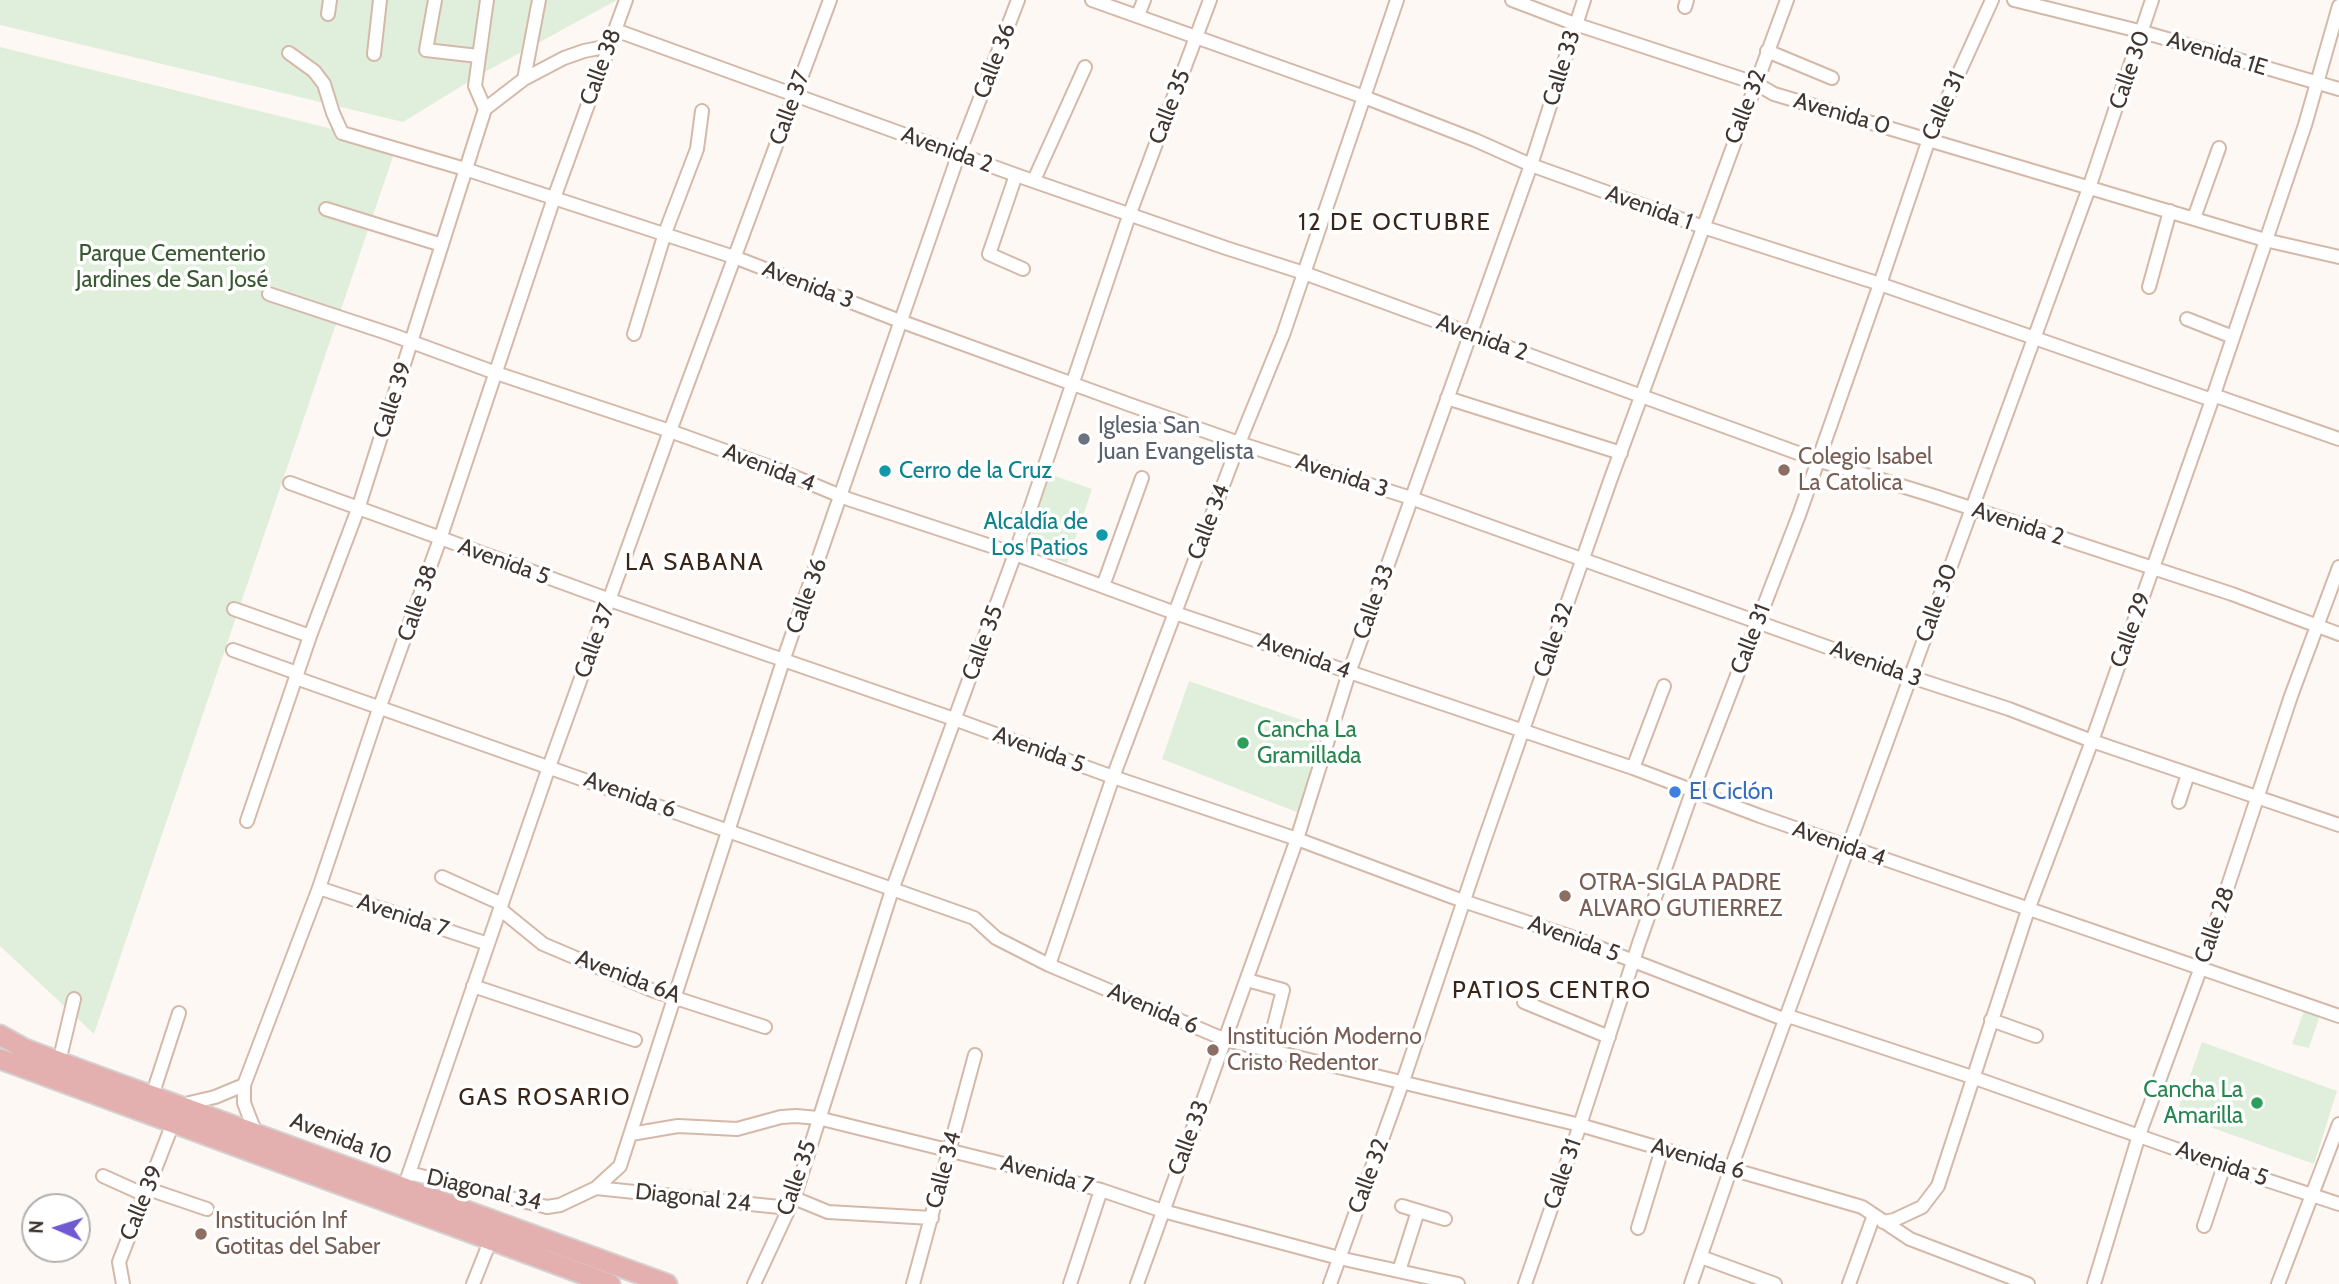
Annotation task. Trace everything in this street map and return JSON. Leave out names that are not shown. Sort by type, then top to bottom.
[{"type":"main road","name":"Avenida 10","points":[[0,1035],[25,1049],[152,1096],[175,1114],[256,1134],[667,1284]]},
{"type":"main road","name":"Avenida 10","points":[[0,1059],[402,1189],[491,1239],[606,1283]]},
{"type":"street","points":[[328,14],[330,0]]},
{"type":"street","points":[[374,54],[380,0]]},
{"type":"street","points":[[435,0],[426,50],[478,56]]},
{"type":"street","points":[[488,0],[475,86],[485,109],[524,79],[564,58],[609,46]]},
{"type":"street","points":[[524,79],[540,0]]},
{"type":"street","name":"Calle 38","points":[[244,1085],[319,888],[554,198],[626,0]]},
{"type":"street","name":"Calle 37","points":[[402,1189],[549,766],[830,0]]},
{"type":"street","name":"Calle 36","points":[[596,1188],[620,1166],[783,661],[959,153],[1018,0]]},
{"type":"street","name":"Avenida 1","points":[[1091,0],[1364,97],[1531,165],[1703,227],[2339,439]]},
{"type":"street","points":[[1138,15],[1144,0]]},
{"type":"street","name":"Calle 35","points":[[754,1284],[791,1203],[892,890],[1015,554],[1130,214],[1210,0]]},
{"type":"street","name":"Calle 34","points":[[1049,965],[1113,777],[1239,443],[1283,335],[1397,0]]},
{"type":"street","name":"Avenida 0","points":[[1512,0],[1755,83],[1774,94],[2265,240],[2339,257]]},
{"type":"street","name":"Calle 33","points":[[1136,1284],[1297,839],[1349,673],[1531,165],[1584,0]]},
{"type":"street","name":"Calle 32","points":[[1330,1284],[1403,1081],[1583,558],[1787,0]]},
{"type":"street","name":"Calle 31","points":[[1525,1284],[1692,792],[1817,460],[1929,139],[1992,0]]},
{"type":"street","name":"Avenida 1E","points":[[2014,0],[2143,32],[2339,89]]},
{"type":"street","name":"Calle 30","points":[[1691,1284],[2034,339],[2152,0]]},
{"type":"street","name":"Calle 29","points":[[1878,1219],[1908,1215],[1922,1207],[1938,1186],[2028,910],[2092,741],[2233,337],[2305,125],[2339,6]]},
{"type":"street","name":"Avenida 2","points":[[615,30],[959,153],[1016,176],[1304,273],[1817,460],[2232,594],[2339,634]]},
{"type":"street","points":[[1767,51],[1832,78]]},
{"type":"street","name":"Avenida 3","points":[[289,53],[314,71],[324,84],[342,133],[665,233],[1239,443],[1411,498],[1910,677],[2339,825]]},
{"type":"street","points":[[1034,180],[1085,66]]},
{"type":"street","name":"Calle 39","points":[[247,821],[310,636],[358,509],[485,109]]},
{"type":"street","points":[[634,334],[665,233],[697,149],[702,111]]},
{"type":"street","points":[[2194,218],[2219,148]]},
{"type":"street","points":[[1016,176],[989,254],[1023,269]]},
{"type":"street","points":[[326,209],[442,244]]},
{"type":"street","points":[[2148,287],[2170,211]]},
{"type":"street","name":"Avenida 4","points":[[269,295],[670,431],[841,496],[1015,554],[1349,673],[1633,768],[1692,792],[2339,1016]]},
{"type":"street","points":[[2187,319],[2233,337]]},
{"type":"street","points":[[1447,398],[1621,453]]},
{"type":"street","points":[[1103,586],[1142,478]]},
{"type":"street","name":"Avenida 5","points":[[290,483],[610,600],[1569,936],[1787,1018],[1972,1077],[2339,1204]]},
{"type":"street","name":"Calle 28","points":[[2094,1284],[2139,1135],[2200,970],[2291,696],[2338,574]]},
{"type":"street","points":[[234,609],[310,636]]},
{"type":"street","name":"Avenida 6","points":[[233,650],[379,709],[549,766],[974,918],[996,938],[1049,965],[1226,1040],[1580,1125],[1862,1207],[1910,1240],[2004,1280],[2028,1284]]},
{"type":"street","points":[[1633,768],[1664,686]]},
{"type":"street","points":[[2179,802],[2188,774]]},
{"type":"street","name":"Avenida 6A","points":[[442,877],[501,906],[543,944],[654,991],[765,1027]]},
{"type":"street","name":"Avenida 7","points":[[319,888],[488,944]]},
{"type":"street","points":[[1247,980],[1283,990],[1268,1049]]},
{"type":"street","points":[[473,986],[635,1040]]},
{"type":"street","points":[[59,1062],[74,999]]},
{"type":"street","points":[[1524,1002],[1609,1037]]},
{"type":"street","points":[[152,1096],[180,1013]]},
{"type":"street","points":[[1991,1020],[2036,1036]]},
{"type":"street","name":"Calle 34","points":[[913,1284],[975,1055]]},
{"type":"street","points":[[175,1114],[244,1085],[244,1102],[256,1134]]},
{"type":"street","name":"Calle 39","points":[[123,1284],[119,1262],[175,1114]]},
{"type":"street","name":"Avenida 7","points":[[631,1134],[678,1126],[737,1129],[781,1117],[818,1118],[1101,1190],[1163,1211],[1339,1258],[1458,1284]]},
{"type":"street","points":[[2278,1284],[2339,1124]]},
{"type":"street","points":[[1638,1228],[1662,1149]]},
{"type":"street","points":[[2204,1226],[2224,1166]]},
{"type":"street","points":[[103,1176],[146,1192],[207,1209]]},
{"type":"street","name":"Diagonal 34","points":[[402,1189],[547,1207],[560,1205],[596,1188]]},
{"type":"street","name":"Diagonal 24","points":[[596,1188],[791,1203]]},
{"type":"street","points":[[1084,1284],[1070,1282],[1101,1190]]},
{"type":"street","points":[[791,1203],[828,1212],[932,1218]]},
{"type":"street","points":[[1402,1206],[1445,1219]]},
{"type":"street","points":[[1399,1271],[1418,1211]]},
{"type":"street","points":[[1849,1284],[1878,1219]]},
{"type":"street","points":[[473,1284],[491,1239]]},
{"type":"street","points":[[1701,1257],[1775,1284]]},
{"type":"green space","points":[[0,0],[617,0],[483,73],[403,122],[0,25]]},
{"type":"green space","name":"Parque Cementerio Jardines de San José","points":[[0,47],[397,145],[94,1034],[0,946]]},
{"type":"green space","points":[[1049,474],[1092,489],[1067,563],[1024,549]]},
{"type":"green space","name":"Cancha La Gramillada","points":[[1189,681],[1322,727],[1299,813],[1162,759]]},
{"type":"green space","points":[[2305,1008],[2321,1012],[2309,1048],[2292,1044]]},
{"type":"green space","name":"Cancha La Amarilla","points":[[2202,1042],[2337,1091],[2314,1164],[2176,1115]]},
{"type":"place","name":"Iglesia San Juan Evangelista","points":[[1084,439]]},
{"type":"place","name":"Colegio Isabel La Catolica","points":[[1784,470]]},
{"type":"place","name":"Cerro de la Cruz","points":[[885,471]]},
{"type":"place","name":"Alcaldía de Los Patios","points":[[1102,535]]},
{"type":"place","name":"Cancha La Gramillada","points":[[1243,743]]},
{"type":"place","name":"El Ciclón","points":[[1675,792]]},
{"type":"place","name":"OTRA-SIGLA PADRE ALVARO GUTIERREZ","points":[[1565,896]]},
{"type":"place","name":"Institución Moderno Cristo Redentor","points":[[1213,1050]]},
{"type":"place","name":"Cancha La Amarilla","points":[[2257,1103]]},
{"type":"place","name":"Institución Inf Gotitas del Saber","points":[[201,1234]]},
{"type":"district","name":"12 DE OCTUBRE","points":[[1395,223]]},
{"type":"district","name":"LA SABANA","points":[[695,563]]},
{"type":"district","name":"PATIOS CENTRO","points":[[1552,991]]},
{"type":"district","name":"GAS ROSARIO","points":[[545,1098]]}]
